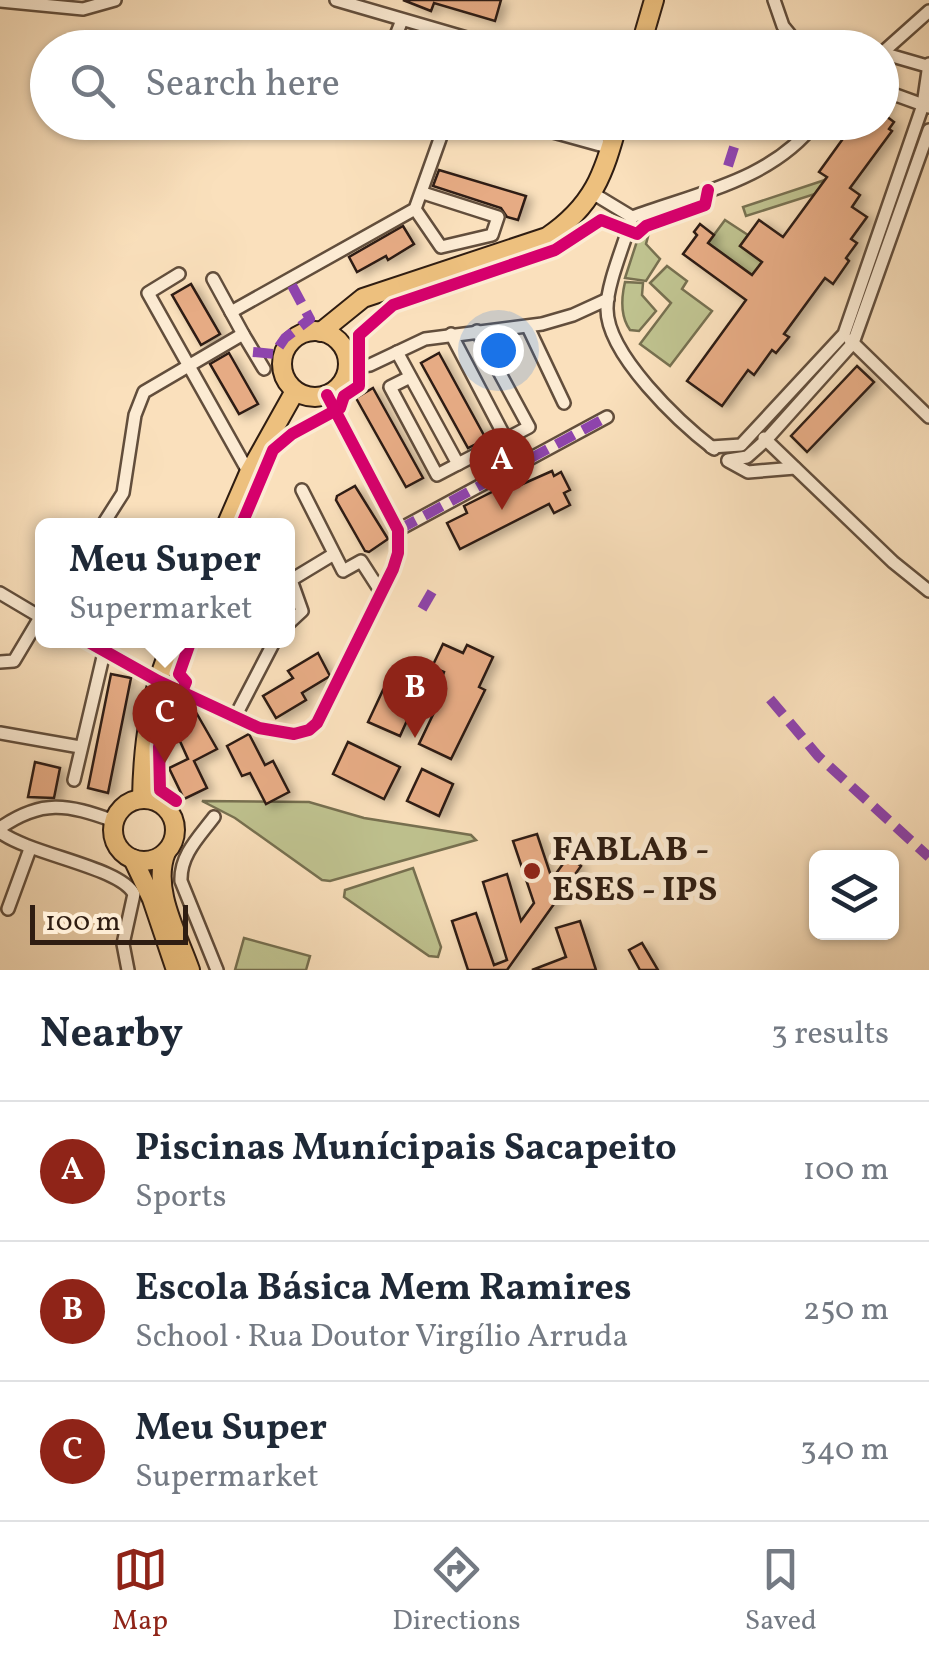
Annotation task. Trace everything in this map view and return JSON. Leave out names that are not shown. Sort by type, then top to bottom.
[{"type":"main road","points":[[645,30],[654,0]]},
{"type":"main road","points":[[396,288],[354,316],[342,345],[348,368],[337,389],[327,396],[305,396],[295,391],[283,373],[285,352],[299,336],[321,332],[363,298],[547,237],[571,221],[594,194],[613,140]]},
{"type":"main road","points":[[321,332],[342,345]]},
{"type":"main road","points":[[229,518],[249,473],[295,391]]},
{"type":"main road","points":[[142,798],[150,709],[171,648]]},
{"type":"main road","points":[[176,970],[152,899],[133,859],[115,842],[114,821],[130,802],[142,798],[164,806],[172,816],[175,832],[160,865],[164,895],[190,970]]},
{"type":"main road","points":[[133,859],[157,858],[166,852]]},
{"type":"street","points":[[0,2],[83,9],[115,0]]},
{"type":"street","points":[[336,0],[437,30]]},
{"type":"street","points":[[774,0],[786,30]]},
{"type":"street","points":[[899,38],[929,12]]},
{"type":"street","points":[[398,30],[402,20]]},
{"type":"street","points":[[899,57],[928,65],[922,143]]},
{"type":"street","points":[[899,96],[926,106]]},
{"type":"street","points":[[728,460],[747,457],[766,440],[848,338],[929,130]]},
{"type":"street","points":[[231,312],[416,209],[440,140]]},
{"type":"street","points":[[585,140],[611,148]]},
{"type":"street","points":[[632,217],[771,166],[800,140]]},
{"type":"street","points":[[416,209],[440,247],[492,236],[498,217],[422,193]]},
{"type":"street","points":[[594,194],[632,217]]},
{"type":"street","points":[[632,217],[608,299],[608,321],[652,393],[669,412],[748,472],[795,468]]},
{"type":"street","points":[[178,274],[148,293],[249,473]]},
{"type":"street","points":[[213,279],[264,369]]},
{"type":"street","points":[[348,368],[370,365],[425,339],[528,327],[573,315],[608,299]]},
{"type":"street","points":[[528,327],[564,403]]},
{"type":"street","points":[[410,377],[390,387],[437,476],[529,427],[478,332]]},
{"type":"street","points":[[107,518],[123,493],[135,415],[144,392],[243,334]]},
{"type":"street","points":[[451,334],[506,439]]},
{"type":"street","points":[[848,338],[929,417]]},
{"type":"street","points":[[711,446],[741,445],[848,338]]},
{"type":"street","points":[[397,352],[458,464]]},
{"type":"street","points":[[109,648],[158,681],[278,734],[294,734],[317,724],[398,553],[398,530],[327,396]]},
{"type":"street","points":[[398,530],[606,418]]},
{"type":"street","points":[[756,430],[893,562],[929,591]]},
{"type":"street","points":[[302,490],[344,572],[361,561],[381,592]]},
{"type":"street","points":[[295,578],[334,554]]},
{"type":"street","points":[[295,591],[302,611],[295,618]]},
{"type":"street","points":[[0,593],[35,612]]},
{"type":"street","points":[[0,662],[14,661],[35,627]]},
{"type":"street","points":[[74,780],[104,648]]},
{"type":"street","points":[[235,716],[271,648]]},
{"type":"street","points":[[0,733],[80,748]]},
{"type":"street","points":[[114,821],[86,811],[39,808],[22,813],[0,830],[30,848],[117,878],[132,888],[123,944],[128,970]]},
{"type":"street","points":[[214,816],[185,855],[180,870],[216,970]]},
{"type":"street","points":[[8,909],[30,848]]},
{"type":"green space","points":[[825,180],[815,194],[746,216],[743,207]]},
{"type":"green space","points":[[725,220],[748,235],[740,246],[762,262],[752,275],[708,243]]},
{"type":"green space","points":[[654,224],[646,244],[660,259],[646,281],[625,278],[639,235]]},
{"type":"green space","points":[[667,266],[687,281],[682,289],[712,311],[670,366],[640,344],[671,303],[650,283]]},
{"type":"green space","points":[[625,282],[643,283],[642,295],[656,311],[639,331],[630,330],[624,319]]},
{"type":"green space","points":[[202,801],[309,802],[364,818],[471,835],[476,840],[322,880],[235,818]]},
{"type":"green space","points":[[413,868],[441,947],[438,957],[429,956],[344,897],[345,890]]},
{"type":"green space","points":[[244,938],[310,956],[306,970],[235,970]]},
{"type":"building","points":[[403,0],[501,0],[495,21],[434,3],[431,11]]},
{"type":"building","points":[[842,140],[885,140],[850,188],[860,195],[852,207],[867,217],[851,239],[857,243],[846,258],[849,261],[833,284],[825,278],[784,334],[789,337],[776,353],[772,350],[754,375],[748,370],[722,406],[687,381],[746,300],[683,254],[700,224],[714,235],[708,243],[752,275],[762,262],[740,246],[759,220],[783,237],[827,177],[819,172]]},
{"type":"building","points":[[439,170],[526,196],[518,220],[507,217],[501,208],[433,186]]},
{"type":"building","points":[[403,226],[414,244],[357,272],[349,257]]},
{"type":"building","points":[[191,284],[220,334],[201,345],[172,295]]},
{"type":"building","points":[[229,353],[258,404],[239,414],[210,364]]},
{"type":"building","points":[[439,353],[486,439],[468,448],[421,363]]},
{"type":"building","points":[[857,366],[874,382],[807,452],[791,436]]},
{"type":"building","points":[[373,388],[423,478],[406,487],[356,398]]},
{"type":"building","points":[[552,471],[554,476],[561,472],[570,490],[564,493],[570,505],[554,513],[549,504],[460,549],[447,523],[467,513],[464,506],[498,489],[500,494]]},
{"type":"building","points":[[355,486],[388,539],[369,552],[336,500]]},
{"type":"building","points":[[443,644],[463,653],[467,645],[493,657],[479,687],[485,690],[451,759],[419,744],[438,704],[434,702],[444,672],[432,667]]},
{"type":"building","points":[[318,653],[330,676],[302,693],[306,700],[276,718],[263,696],[293,678],[288,671]]},
{"type":"building","points":[[111,674],[131,678],[108,793],[88,788]]},
{"type":"building","points":[[383,690],[414,705],[400,736],[368,722]]},
{"type":"building","points":[[197,714],[217,749],[194,761],[207,788],[184,799],[169,768],[188,759],[174,728]]},
{"type":"building","points":[[249,734],[265,765],[273,761],[289,792],[266,804],[250,773],[242,776],[227,746]]},
{"type":"building","points":[[348,742],[400,767],[384,799],[333,774]]},
{"type":"building","points":[[35,762],[60,768],[54,798],[28,797]]},
{"type":"building","points":[[422,769],[453,784],[439,816],[407,801]]},
{"type":"building","points":[[537,834],[552,879],[568,857],[581,866],[507,970],[468,970],[452,921],[476,913],[494,965],[507,960],[483,882],[507,874],[521,921],[534,903],[513,841]]},
{"type":"building","points":[[580,921],[596,970],[532,970],[566,957],[556,928]]},
{"type":"building","points":[[642,943],[658,970],[640,970],[629,950]]},
{"type":"marked path","points":[[728,166],[736,140]]},
{"type":"marked path","points":[[253,352],[274,354],[285,338],[310,319],[289,280]]},
{"type":"marked path","points":[[398,530],[607,417]]},
{"type":"marked path","points":[[422,609],[433,590]]},
{"type":"marked path","points":[[770,699],[818,756],[929,857]]},
{"type":"cycle path","points":[[244,518],[273,450],[292,434],[340,408],[344,396],[359,386],[359,335],[393,305],[555,250],[601,220],[637,234],[646,226],[705,205],[708,190]]},
{"type":"cycle path","points":[[99,648],[158,681],[259,728],[294,734],[317,723],[398,553],[398,530],[327,395]]},
{"type":"cycle path","points":[[176,801],[160,790],[159,747],[166,707],[178,701],[186,682],[179,674],[188,648]]},
{"type":"place","name":"Piscinas Munícipais Sacapeito","points":[[502,510]]},
{"type":"place","name":"Escola Básica Mem Ramires","points":[[415,738]]},
{"type":"place","name":"Meu Super","points":[[165,763]]},
{"type":"place","name":"FABLAB - ESES - IPS","points":[[532,871]]}]
